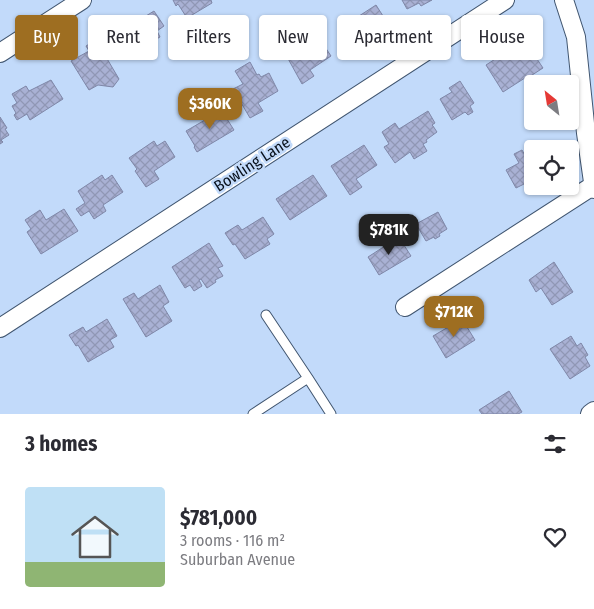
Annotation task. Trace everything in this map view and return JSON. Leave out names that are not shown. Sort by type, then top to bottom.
[{"type":"street","points":[[0,53],[82,0]]},
{"type":"street","name":"Bowling Lane","points":[[0,328],[505,0]]},
{"type":"street","points":[[405,307],[594,187],[576,37],[564,0]]},
{"type":"street","points":[[590,414],[594,411]]},
{"type":"lane","points":[[266,315],[332,414]]},
{"type":"lane","points":[[253,414],[308,378]]},
{"type":"building","points":[[173,0],[211,0],[212,3],[192,15],[185,15],[178,4],[176,6]]},
{"type":"building","points":[[402,0],[432,0],[421,6],[419,3],[407,9]]},
{"type":"building","points":[[376,5],[382,15],[361,15]]},
{"type":"building","points":[[154,11],[157,15],[148,15]]},
{"type":"building","points":[[158,17],[164,26],[158,30]]},
{"type":"building","points":[[327,50],[331,56],[327,59]]},
{"type":"building","points":[[88,52],[88,60],[108,60],[119,79],[113,87],[98,85],[89,90],[71,61],[78,60],[78,57]]},
{"type":"building","points":[[289,60],[325,60],[310,70],[314,76],[302,84]]},
{"type":"building","points":[[494,60],[538,60],[543,68],[532,75],[524,75],[524,79],[503,92],[486,65]]},
{"type":"building","points":[[250,62],[257,75],[259,74],[261,77],[269,73],[278,91],[258,103],[263,111],[250,118],[233,89],[243,84],[235,71]]},
{"type":"building","points":[[51,80],[63,99],[30,120],[27,114],[17,120],[12,106],[17,103],[12,94],[26,86],[29,91]]},
{"type":"building","points":[[460,81],[474,103],[470,106],[473,112],[468,115],[465,112],[452,120],[440,99],[452,92],[449,88]]},
{"type":"building","points":[[220,108],[234,130],[197,152],[186,131],[205,120],[204,118]]},
{"type":"building","points":[[428,111],[435,123],[432,125],[437,132],[423,144],[427,151],[414,159],[410,152],[395,163],[384,147],[389,144],[382,132],[395,123],[399,129]]},
{"type":"building","points":[[0,117],[9,135],[1,140],[3,142],[0,144]]},
{"type":"building","points":[[154,141],[157,146],[165,141],[175,157],[154,171],[159,179],[146,187],[129,158]]},
{"type":"building","points":[[364,145],[377,165],[356,179],[362,187],[350,195],[331,166]]},
{"type":"building","points":[[522,150],[524,154],[524,184],[516,188],[506,170],[519,163],[514,154]]},
{"type":"building","points":[[102,175],[105,180],[112,175],[123,192],[103,205],[106,211],[94,219],[89,211],[81,216],[76,209],[85,203],[78,191]]},
{"type":"building","points":[[313,175],[327,196],[290,220],[276,199]]},
{"type":"building","points":[[64,209],[78,231],[41,254],[27,232],[31,229],[25,220],[40,210],[46,220]]},
{"type":"building","points":[[438,212],[447,229],[435,239],[434,237],[426,241],[416,224]]},
{"type":"building","points":[[263,217],[274,234],[267,239],[270,244],[245,259],[225,233],[238,225],[242,230]]},
{"type":"building","points":[[392,238],[394,242],[400,239],[411,256],[379,275],[368,257],[385,246],[383,243]]},
{"type":"building","points":[[209,243],[223,266],[218,268],[223,276],[215,280],[216,282],[207,288],[201,279],[199,280],[202,286],[194,291],[190,285],[185,288],[172,267]]},
{"type":"building","points":[[554,262],[573,292],[552,305],[541,288],[536,292],[529,280]]},
{"type":"building","points":[[160,285],[169,302],[163,306],[172,321],[146,337],[123,299],[134,293],[138,299]]},
{"type":"building","points":[[107,319],[117,336],[110,340],[114,347],[88,362],[78,345],[76,346],[69,335],[83,327],[86,332]]},
{"type":"building","points":[[462,319],[475,340],[446,358],[433,336]]},
{"type":"building","points":[[571,336],[577,346],[581,343],[588,355],[585,357],[590,366],[570,379],[550,349]]},
{"type":"building","points":[[509,391],[522,412],[518,414],[482,414],[479,410]]}]
